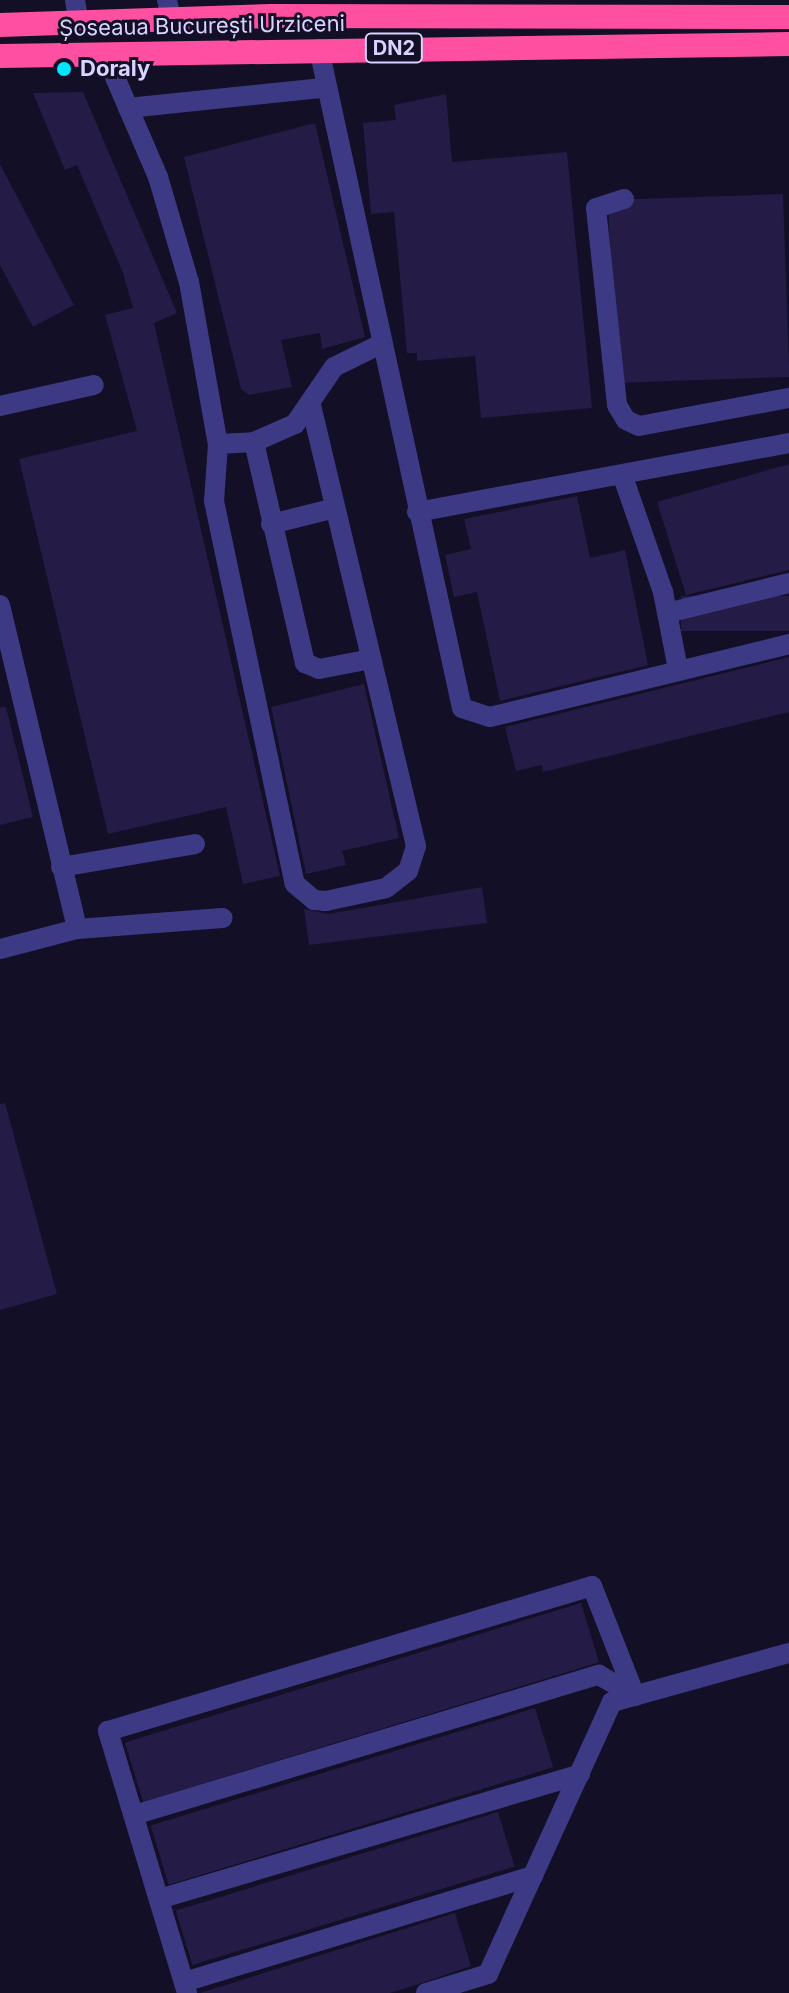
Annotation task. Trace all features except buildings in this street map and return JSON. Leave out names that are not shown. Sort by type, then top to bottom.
[{"type":"highway","name":"Șoseaua București Urziceni","points":[[0,25],[77,12],[169,9],[548,9],[789,17]]},
{"type":"highway","name":"Șoseaua București Urziceni","points":[[0,56],[789,44]]},
{"type":"lane","points":[[319,49],[323,88],[462,708],[474,717],[789,644]]},
{"type":"lane","points":[[105,54],[128,108],[189,282],[218,444],[214,501],[295,884],[314,900],[386,888],[414,859],[371,659],[310,402]]},
{"type":"lane","points":[[128,108],[323,88]]},
{"type":"lane","points":[[624,199],[596,208],[617,405],[626,420],[639,426],[789,398]]},
{"type":"lane","points":[[218,444],[254,442],[295,424],[334,367],[381,344]]},
{"type":"lane","points":[[0,406],[94,385]]},
{"type":"lane","points":[[254,442],[305,663],[319,669],[371,659]]},
{"type":"lane","points":[[417,512],[623,477],[789,443]]},
{"type":"lane","points":[[623,477],[667,613],[678,669]]},
{"type":"lane","points":[[271,524],[335,508]]},
{"type":"lane","points":[[667,613],[789,583]]},
{"type":"lane","points":[[0,605],[2,628],[77,929]]},
{"type":"lane","points":[[61,867],[195,844]]},
{"type":"lane","points":[[0,949],[77,929],[223,918]]},
{"type":"lane","points":[[533,1876],[185,1988],[108,1731],[592,1586],[635,1696]]},
{"type":"lane","points":[[426,1993],[488,1974],[612,1702],[789,1653]]},
{"type":"lane","points":[[134,1815],[599,1675],[635,1696]]},
{"type":"lane","points":[[159,1899],[580,1774]]},
{"type":"place","name":"Doraly","points":[[64,69]]}]
